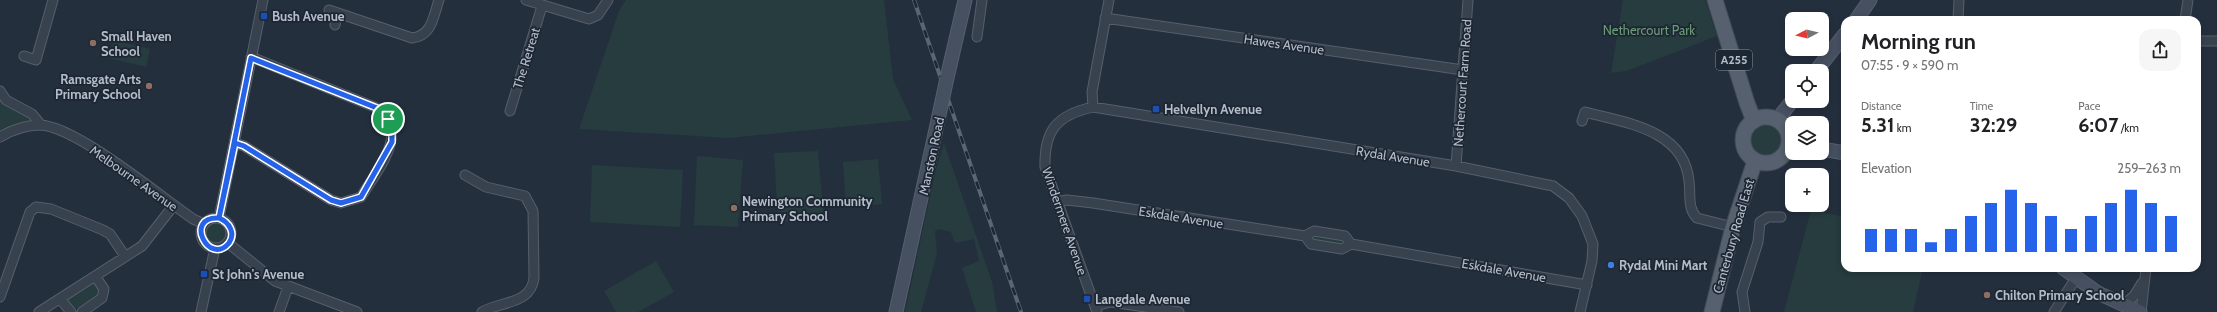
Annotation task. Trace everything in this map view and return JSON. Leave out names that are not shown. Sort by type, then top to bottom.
[{"type":"main road","name":"Manston Road","points":[[896,312],[965,0]]},
{"type":"main road","name":"A255","points":[[1715,0],[1747,103],[1754,120]]},
{"type":"main road","points":[[1859,16],[1870,0]]},
{"type":"main road","points":[[1821,64],[1841,39]]},
{"type":"main road","points":[[1778,120],[1787,108]]},
{"type":"main road","points":[[1785,128],[1778,120],[1766,117],[1754,120],[1748,127],[1743,139],[1747,153],[1755,161],[1767,163],[1775,161],[1785,152]]},
{"type":"main road","points":[[1829,150],[1841,152]]},
{"type":"main road","name":"Canterbury Road East","points":[[1712,312],[1733,228],[1755,161]]},
{"type":"main road","points":[[2068,272],[2098,293],[2122,306],[2140,312]]},
{"type":"street","points":[[24,56],[36,60],[54,0]]},
{"type":"street","points":[[219,218],[263,0]]},
{"type":"street","points":[[335,25],[333,12],[382,22],[412,38],[420,37],[426,33],[430,27],[439,0]]},
{"type":"street","points":[[526,0],[542,6],[589,18],[598,15],[608,0]]},
{"type":"street","points":[[977,37],[982,0]]},
{"type":"street","points":[[1092,107],[1092,92],[1109,0]]},
{"type":"street","name":"Nethercourt Farm Road","points":[[1456,166],[1468,0]]},
{"type":"street","points":[[1958,16],[1959,0]]},
{"type":"street","points":[[2186,16],[2188,0]]},
{"type":"street","name":"The Retreat","points":[[510,111],[542,6]]},
{"type":"street","name":"Hawes Avenue","points":[[1105,18],[1463,70]]},
{"type":"street","points":[[2201,41],[2217,41]]},
{"type":"street","points":[[235,143],[244,146],[331,200],[341,203],[361,197],[392,142],[392,126],[388,119],[377,108],[251,58]]},
{"type":"street","name":"Melbourne Avenue","points":[[0,91],[6,100],[32,114],[41,125]]},
{"type":"street","name":"Rydal Avenue","points":[[1092,107],[1456,166],[1553,186],[1569,198],[1582,216],[1594,244],[1587,285],[1580,312]]},
{"type":"street","name":"Windermere Avenue","points":[[1092,107],[1068,114],[1053,129],[1047,142],[1044,154],[1045,167],[1096,309]]},
{"type":"street","points":[[1582,121],[1585,112],[1643,127],[1668,140],[1678,151],[1688,172],[1690,208],[1694,214],[1697,218],[1733,228]]},
{"type":"street","name":"Melbourne Avenue","points":[[0,137],[20,128],[41,125],[68,134],[105,155],[174,206],[193,219],[204,224]]},
{"type":"street","points":[[465,175],[486,187],[525,196],[533,211],[534,278],[532,287],[524,296],[482,312]]},
{"type":"street","name":"Eskdale Avenue","points":[[1057,202],[1067,200],[1093,203],[1305,236],[1314,231],[1345,236],[1351,244]]},
{"type":"street","points":[[39,312],[142,246],[174,206]]},
{"type":"street","points":[[0,297],[30,212],[36,207],[51,209],[103,230],[110,234],[125,256]]},
{"type":"street","points":[[1745,312],[1742,292],[1758,242],[1760,222],[1768,217],[1780,217]]},
{"type":"street","points":[[219,218],[228,223],[231,228],[231,238],[228,243],[220,248],[215,248],[203,241],[201,232],[204,224],[211,219],[219,218]]},
{"type":"street","name":"Eskdale Avenue","points":[[1305,236],[1311,244],[1342,249],[1351,244],[1587,285]]},
{"type":"street","points":[[228,243],[264,273],[288,287],[354,312]]},
{"type":"street","points":[[201,312],[215,248]]},
{"type":"street","points":[[2140,312],[2145,272]]},
{"type":"street","points":[[82,312],[102,298],[104,289],[95,276]]},
{"type":"street","points":[[2054,312],[2076,278]]},
{"type":"street","points":[[2122,306],[2134,296],[2144,280]]},
{"type":"street","points":[[279,312],[288,287]]},
{"type":"street","points":[[60,299],[71,312]]},
{"type":"street","points":[[1096,309],[1111,302],[1179,312]]},
{"type":"green space","points":[[626,0],[884,0],[893,79],[912,120],[728,138],[579,129],[619,11]]},
{"type":"green space","name":"Nethercourt Park","points":[[1623,0],[1705,0],[1717,36],[1627,71],[1611,73]]},
{"type":"green space","points":[[114,40],[150,49],[146,67],[109,58]]},
{"type":"green space","points":[[0,97],[7,104],[27,115],[29,118],[26,123],[15,125],[0,132]]},
{"type":"green space","points":[[1769,123],[1778,128],[1782,133],[1782,147],[1778,152],[1773,156],[1763,157],[1759,156],[1750,147],[1749,137],[1750,133],[1759,124]]},
{"type":"green space","points":[[944,143],[992,282],[997,312],[976,312],[962,268],[979,261],[974,239],[957,243],[954,241],[951,232],[940,229],[935,231],[937,253],[921,312],[905,312],[936,169]]},
{"type":"green space","points":[[818,151],[824,219],[778,222],[774,153]]},
{"type":"green space","points":[[697,156],[743,160],[738,227],[694,225]]},
{"type":"green space","points":[[878,159],[882,204],[846,207],[843,162]]},
{"type":"green space","points":[[592,165],[683,170],[680,227],[590,222]]},
{"type":"green space","points":[[1810,212],[1821,212],[1841,216],[1841,272],[1922,272],[1913,312],[1784,312]]},
{"type":"green space","points":[[217,222],[225,225],[228,233],[225,241],[217,244],[209,241],[206,233],[209,225]]},
{"type":"green space","points":[[1313,235],[1344,239],[1346,245],[1312,241],[1311,237]]},
{"type":"green space","points":[[656,261],[674,292],[638,312],[616,312],[604,291]]},
{"type":"green space","points":[[94,280],[100,286],[100,295],[81,308],[69,308],[65,299]]},
{"type":"railway","points":[[914,0],[1021,312]]},
{"type":"place","name":"Bush Avenue","points":[[264,16]]},
{"type":"place","name":"Small Haven School","points":[[93,43]]},
{"type":"place","name":"Ramsgate Arts Primary School","points":[[149,86]]},
{"type":"place","name":"Helvellyn Avenue","points":[[1156,109]]},
{"type":"place","name":"Newington Community Primary School","points":[[734,208]]},
{"type":"place","name":"Rydal Mini Mart","points":[[1611,265]]},
{"type":"place","name":"St John's Avenue","points":[[204,274]]},
{"type":"place","name":"Chilton Primary School","points":[[1987,295]]},
{"type":"place","name":"Langdale Avenue","points":[[1087,299]]},
{"type":"route","points":[[388,119],[377,108],[251,58],[219,218],[228,223],[231,228],[231,238],[228,243],[220,248],[210,247],[203,241],[201,232],[204,224],[211,219],[219,218],[235,143],[244,146],[331,200],[341,203],[361,197],[392,142],[392,126],[388,119]]}]
